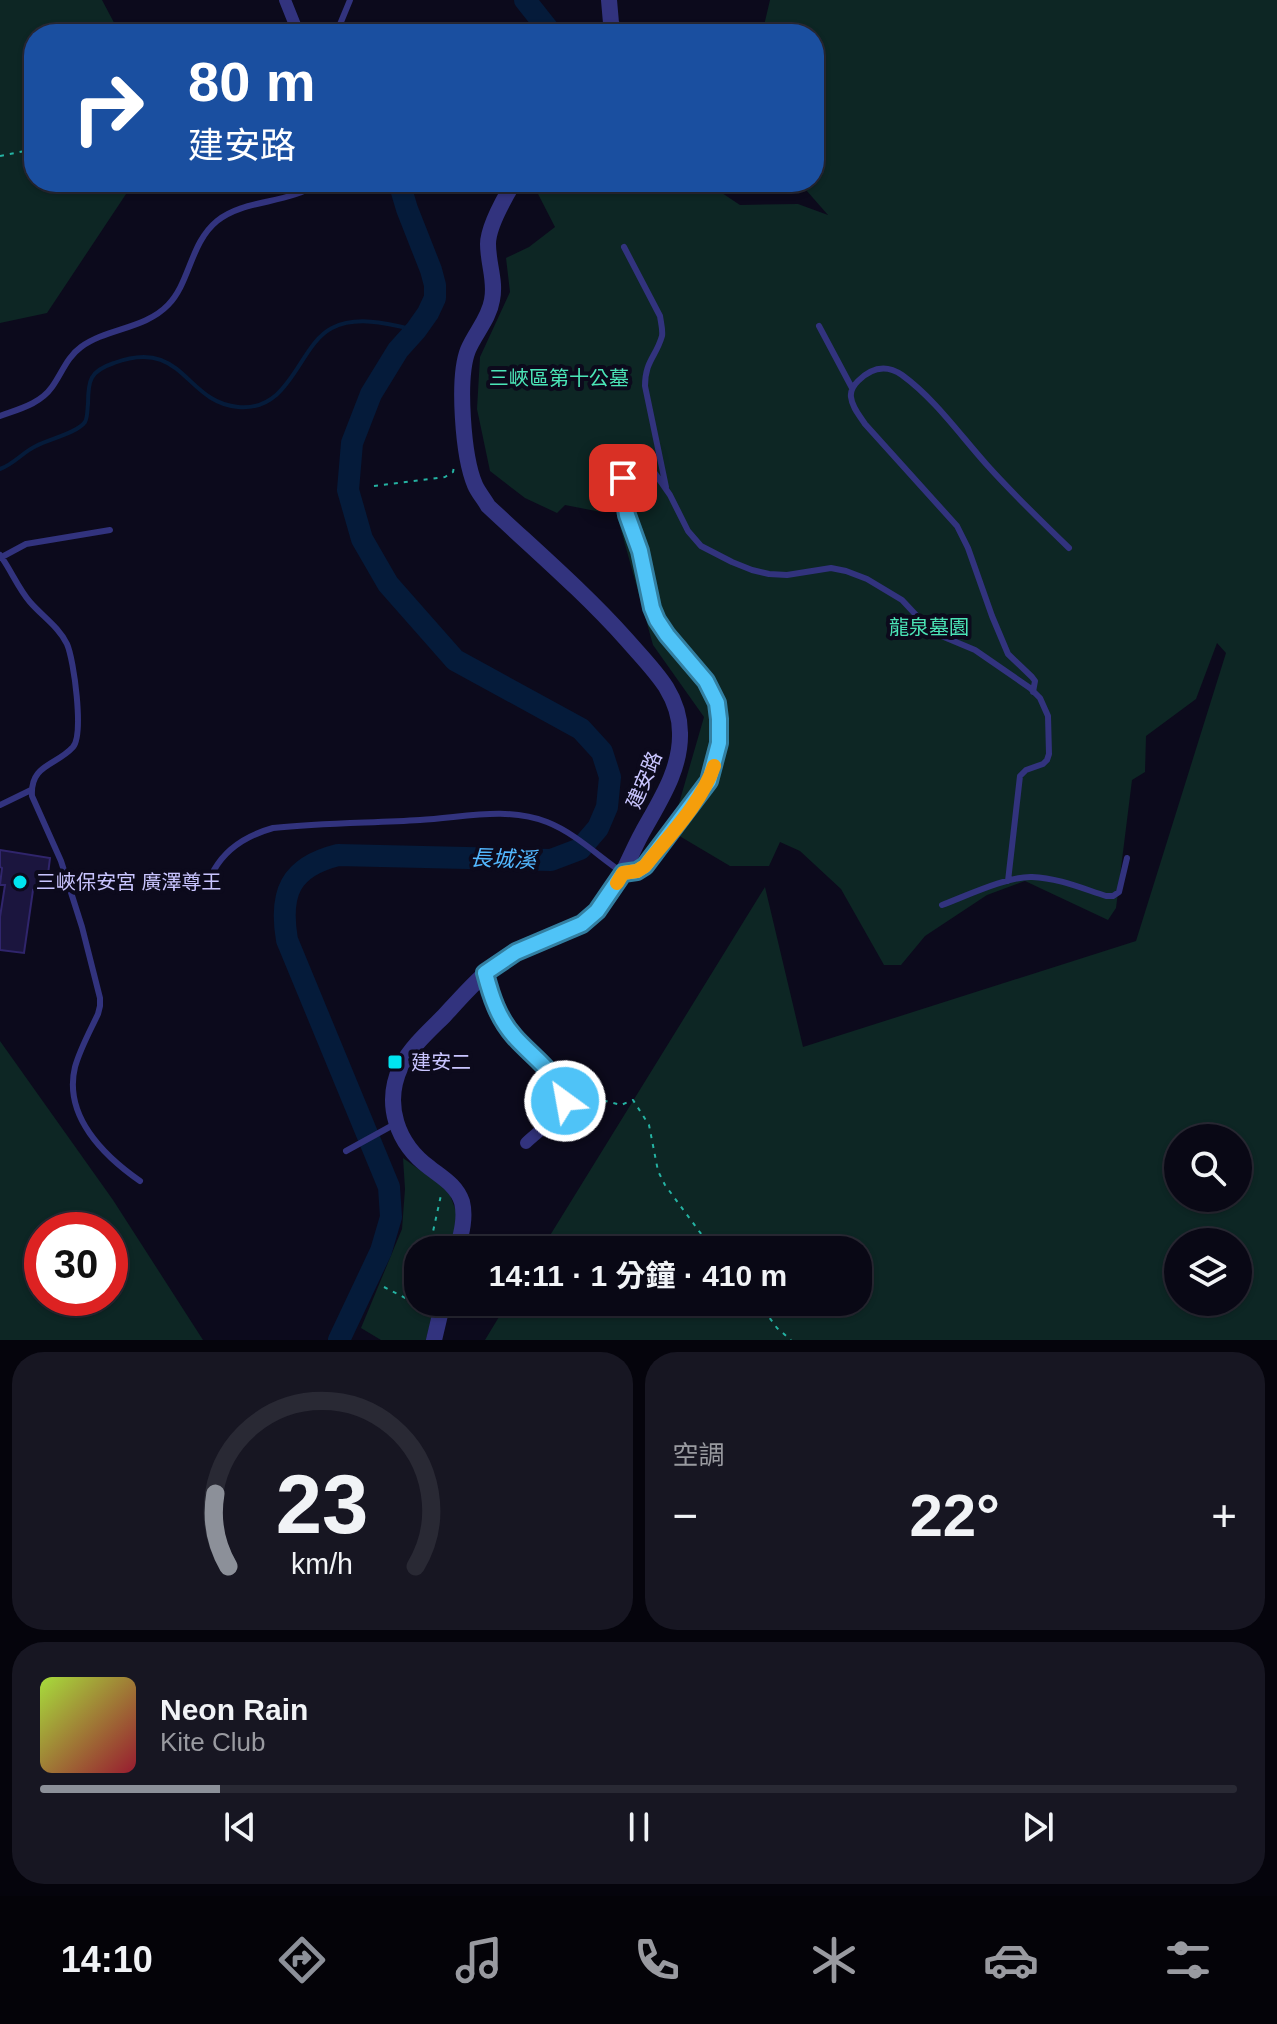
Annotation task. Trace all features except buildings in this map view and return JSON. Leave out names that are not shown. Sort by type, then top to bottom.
[{"type":"street","points":[[285,0],[295,24]]},
{"type":"street","points":[[609,0],[611,24]]},
{"type":"street","name":"建安路","points":[[395,1124],[396,1084],[409,1052],[485,973],[516,952],[582,924],[597,911],[623,873],[664,794],[678,759],[680,732],[676,707],[666,687],[597,606],[488,506],[476,488],[470,471],[463,370],[468,350],[490,310],[494,281],[488,244],[490,232],[509,192]]},
{"type":"street","points":[[485,973],[492,999],[502,1019],[512,1035],[554,1078],[565,1101],[554,1118],[526,1143]]},
{"type":"street","points":[[395,1124],[418,1158],[456,1190],[462,1203],[461,1236]]},
{"type":"street","points":[[434,1340],[437,1316]]},
{"type":"lane","points":[[340,24],[350,0]]},
{"type":"lane","points":[[0,416],[41,399],[80,347],[154,317],[170,304],[203,237],[214,223],[249,206],[302,192]]},
{"type":"lane","points":[[624,247],[660,316],[662,337],[647,364],[645,386],[666,490]]},
{"type":"lane","points":[[819,326],[852,388],[854,408],[865,424],[957,526],[1008,654],[1035,681],[1033,692]]},
{"type":"lane","points":[[852,388],[873,370],[893,370],[903,376],[1069,548]]},
{"type":"lane","points":[[214,870],[221,858],[235,846],[255,833],[273,828],[485,814],[529,817],[548,823],[569,833],[623,873],[645,866],[709,781],[719,743],[719,719],[717,703],[706,681],[667,635],[652,608],[624,496],[626,464],[630,458],[638,457],[645,459],[688,531],[701,546],[752,570],[769,574],[787,575],[831,568],[867,579],[902,600],[932,632],[975,650],[1040,698],[1048,716],[1049,754],[1043,764],[1026,770],[1020,776],[1008,881]]},
{"type":"lane","points":[[110,530],[26,544],[1,557],[21,590],[67,642],[71,656],[76,686],[76,743],[40,770],[31,790],[61,861],[100,998],[98,1014],[75,1066],[73,1086],[76,1106],[101,1150],[140,1181]]},
{"type":"lane","points":[[0,805],[31,790]]},
{"type":"lane","points":[[942,905],[1008,881],[1030,877],[1113,896],[1119,892],[1127,858]]},
{"type":"lane","points":[[346,1151],[395,1124]]},
{"type":"path","points":[[0,156],[24,151]]},
{"type":"path","points":[[374,486],[445,477],[453,472],[455,465]]},
{"type":"path","points":[[563,1094],[593,1084],[602,1100],[621,1105],[633,1100],[649,1125],[658,1171],[665,1185],[703,1236]]},
{"type":"path","points":[[432,1236],[445,1178]]},
{"type":"path","points":[[384,1287],[404,1297]]},
{"type":"path","points":[[768,1316],[791,1340]]},
{"type":"green space","points":[[0,0],[102,0],[115,24],[24,24],[24,192],[127,192],[47,313],[0,323]]},
{"type":"green space","points":[[770,0],[1277,0],[1277,1340],[485,1340],[500,1316],[872,1316],[872,1236],[550,1236],[765,887],[803,1047],[1136,941],[1226,653],[1217,643],[1196,699],[1146,736],[1145,772],[1132,780],[1116,908],[1108,920],[1025,881],[987,895],[925,936],[901,965],[884,965],[841,889],[800,851],[780,842],[769,866],[730,866],[671,831],[704,717],[653,645],[613,501],[601,512],[565,505],[557,513],[525,498],[490,471],[477,409],[480,357],[510,292],[506,258],[529,247],[555,227],[537,192],[720,192],[740,205],[798,204],[828,215],[808,192],[824,192],[824,24],[764,24]]},
{"type":"green space","points":[[0,1041],[121,1212],[24,1212],[24,1316],[128,1316],[128,1223],[203,1340],[0,1340]]},
{"type":"green space","points":[[403,1158],[448,1190],[458,1216],[453,1236],[404,1236],[404,1316],[432,1316],[426,1340],[381,1340],[361,1328],[402,1229],[405,1189]]},
{"type":"waterway","name":"長城溪","points":[[525,0],[544,24]]},
{"type":"waterway","name":"長城溪","points":[[339,1340],[381,1251],[391,1217],[389,1187],[287,940],[285,909],[292,884],[309,867],[338,855],[551,860],[580,849],[598,828],[607,807],[610,777],[602,752],[581,729],[455,660],[388,584],[362,539],[348,490],[352,443],[371,394],[398,350],[428,313],[435,298],[431,270],[402,192]]},
{"type":"waterway","points":[[0,469],[36,446],[81,426],[87,418],[92,378],[100,369],[114,363],[137,357],[155,358],[170,364],[220,403],[238,407],[256,406],[283,389],[320,336],[332,328],[363,321],[416,330]]},
{"type":"slow traffic","points":[[617,883],[623,873],[631,873],[645,866],[699,796],[714,766]]},
{"type":"place","name":"三峽保安宮 廣澤尊王","points":[[20,882]]},
{"type":"place","name":"建安二","points":[[395,1062]]},
{"type":"route","points":[[565,1101],[561,1087],[554,1078],[512,1035],[492,999],[485,973],[516,952],[582,924],[597,911],[623,873],[631,873],[645,866],[709,781],[719,743],[717,703],[706,681],[667,635],[652,608],[640,551],[627,515],[623,478]]},
{"type":"park label","name":"三峽區第十公墓","points":[[559,378]]},
{"type":"park label","name":"龍泉墓園","points":[[929,627]]}]
